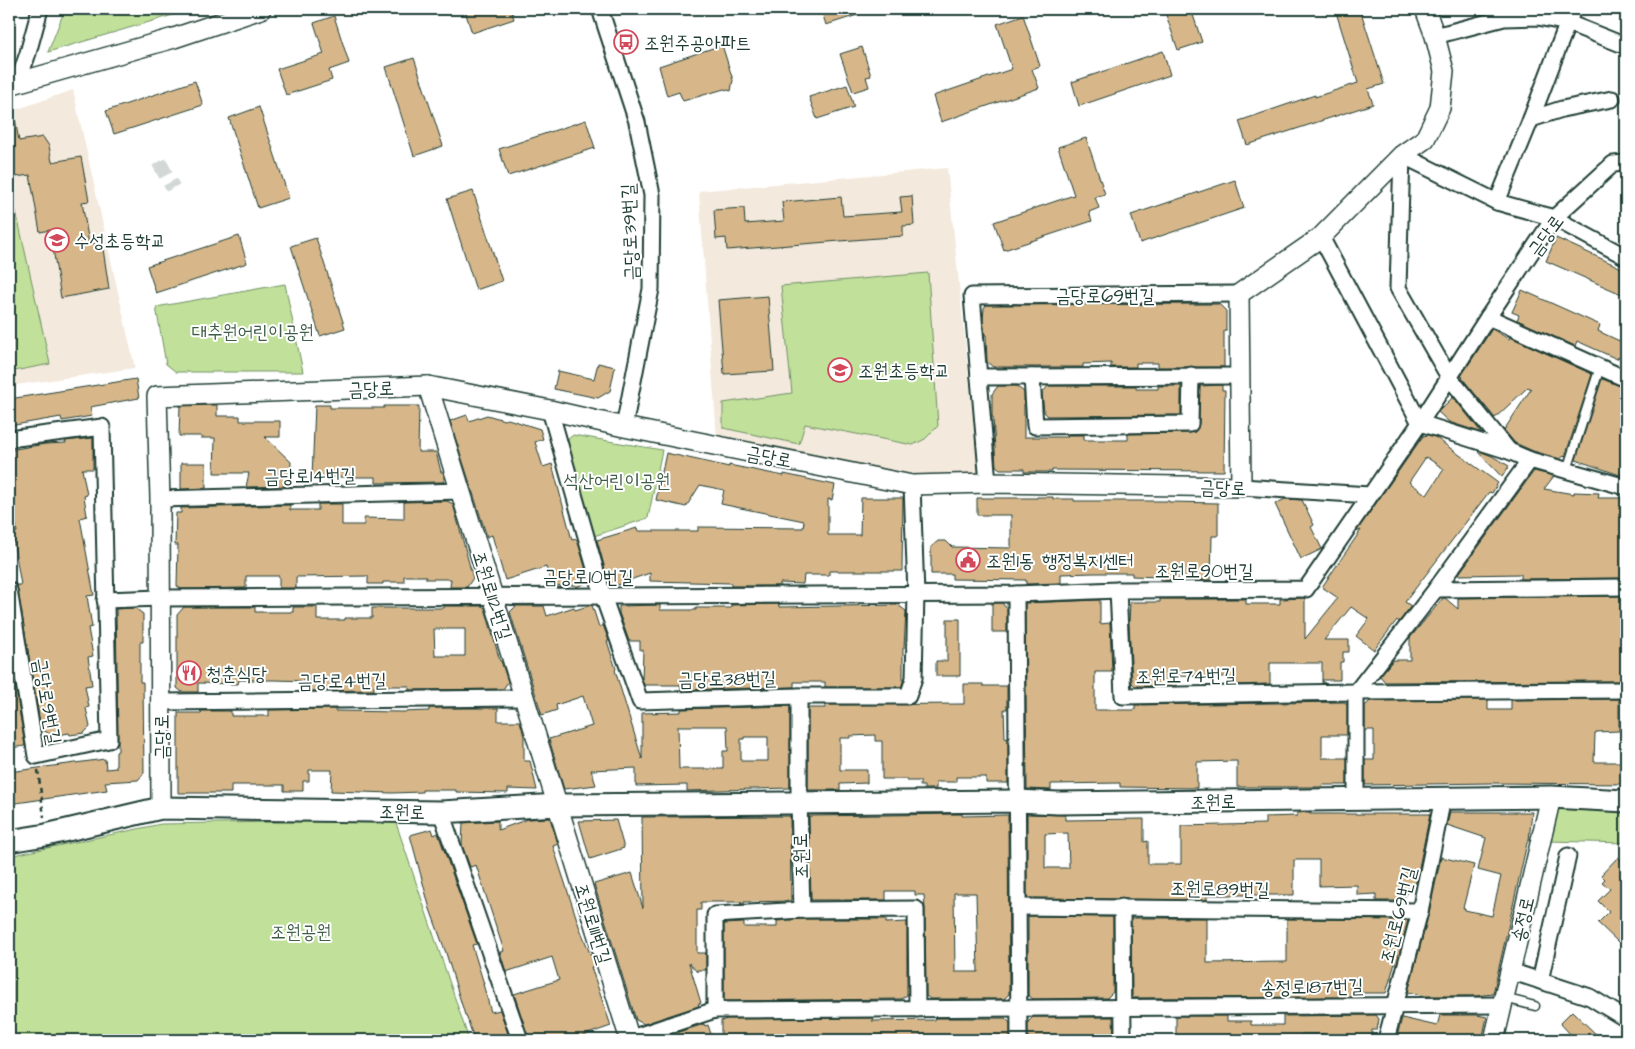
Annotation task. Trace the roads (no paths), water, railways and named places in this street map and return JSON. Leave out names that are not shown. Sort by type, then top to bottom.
[{"type":"main road","name":"조원로","points":[[9,841],[46,835],[162,808],[441,812],[558,805],[799,802],[1018,801],[1058,803],[1551,797],[1626,801]]},
{"type":"street","points":[[13,84],[28,53],[40,9]]},
{"type":"street","points":[[13,84],[174,38],[261,9]]},
{"type":"street","name":"금당로39번길","points":[[600,9],[637,122],[652,195],[651,289],[624,427]]},
{"type":"street","points":[[1242,487],[1238,294],[1321,237],[1402,155],[1425,139],[1440,108],[1444,71],[1435,36],[1424,9]]},
{"type":"street","points":[[1435,36],[1504,18],[1570,16],[1626,46]]},
{"type":"street","points":[[1497,202],[1570,16]]},
{"type":"street","points":[[1530,119],[1562,109],[1612,99]]},
{"type":"street","points":[[1402,155],[1497,202],[1554,218],[1626,257]]},
{"type":"street","points":[[1402,155],[1398,288],[1450,377],[1509,451]]},
{"type":"street","name":"금당로","points":[[162,808],[160,499],[157,396],[428,386],[912,485],[988,483],[1242,487],[1370,495],[1420,424],[1554,218],[1620,164],[1626,174]]},
{"type":"street","points":[[1321,237],[1420,424],[1509,451],[1530,460],[1626,487]]},
{"type":"street","name":"금당로69번길","points":[[979,377],[972,296],[1238,294]]},
{"type":"street","points":[[1488,317],[1626,379]]},
{"type":"street","points":[[1032,377],[1035,426],[1190,424],[1191,375]]},
{"type":"street","points":[[988,483],[979,377],[1240,376]]},
{"type":"street","name":"조원로112번길","points":[[428,386],[558,805]]},
{"type":"street","name":"금당로38번길","points":[[550,410],[603,596],[640,700],[799,696],[908,696],[914,678],[916,594],[912,485]]},
{"type":"street","name":"금당로9번길","points":[[9,439],[102,427],[109,740],[36,756],[9,590]]},
{"type":"street","points":[[1356,799],[1356,692],[1436,589],[1530,460]]},
{"type":"street","name":"금당로14번길","points":[[160,499],[461,491]]},
{"type":"street","name":"조원로90번길","points":[[1016,594],[1118,590],[1306,589],[1370,495]]},
{"type":"street","points":[[1436,589],[1626,588]]},
{"type":"street","name":"조원로74번길","points":[[1118,590],[1123,696],[1626,690]]},
{"type":"street","points":[[1016,594],[1019,1040]]},
{"type":"street","name":"금당로10번길","points":[[160,598],[1016,594]]},
{"type":"street","points":[[105,600],[160,598]]},
{"type":"street","name":"조원로","points":[[799,696],[802,910]]},
{"type":"street","name":"금당로4번길","points":[[161,702],[525,698]]},
{"type":"street","name":"송정로","points":[[1494,1040],[1551,797]]},
{"type":"street","name":"조원로69번길","points":[[1386,1040],[1420,911],[1443,798]]},
{"type":"street","name":"조원로111번길","points":[[558,805],[628,1040]]},
{"type":"street","points":[[441,812],[520,1040]]},
{"type":"street","points":[[1540,981],[1568,856]]},
{"type":"street","name":"조원로89번길","points":[[1018,906],[1420,911]]},
{"type":"street","points":[[1122,907],[1122,1040]]},
{"type":"street","points":[[715,1010],[714,915],[802,910],[916,909],[917,1009]]},
{"type":"street","points":[[1510,971],[1590,997],[1626,1019]]},
{"type":"street","name":"송정로187번길","points":[[628,1040],[715,1010],[1122,1008],[1503,1002]]},
{"type":"lane","points":[[1567,470],[1600,367]]},
{"type":"lane","points":[[1503,1002],[1535,1006]]},
{"type":"tunnel","points":[[159,162],[173,188]]},
{"type":"place","name":"조원주공아파트","points":[[626,42]]},
{"type":"place","name":"수성초등학교","points":[[57,240]]},
{"type":"place","name":"조원초등학교","points":[[840,370]]},
{"type":"place","name":"조원1동 행정복지센터","points":[[968,560]]},
{"type":"place","name":"청춘식당","points":[[189,673]]},
{"type":"park label","name":"대추원어린이공원","points":[[253,331]]},
{"type":"park label","name":"석산어린이공원","points":[[617,480]]},
{"type":"park label","name":"조원공원","points":[[301,931]]}]
